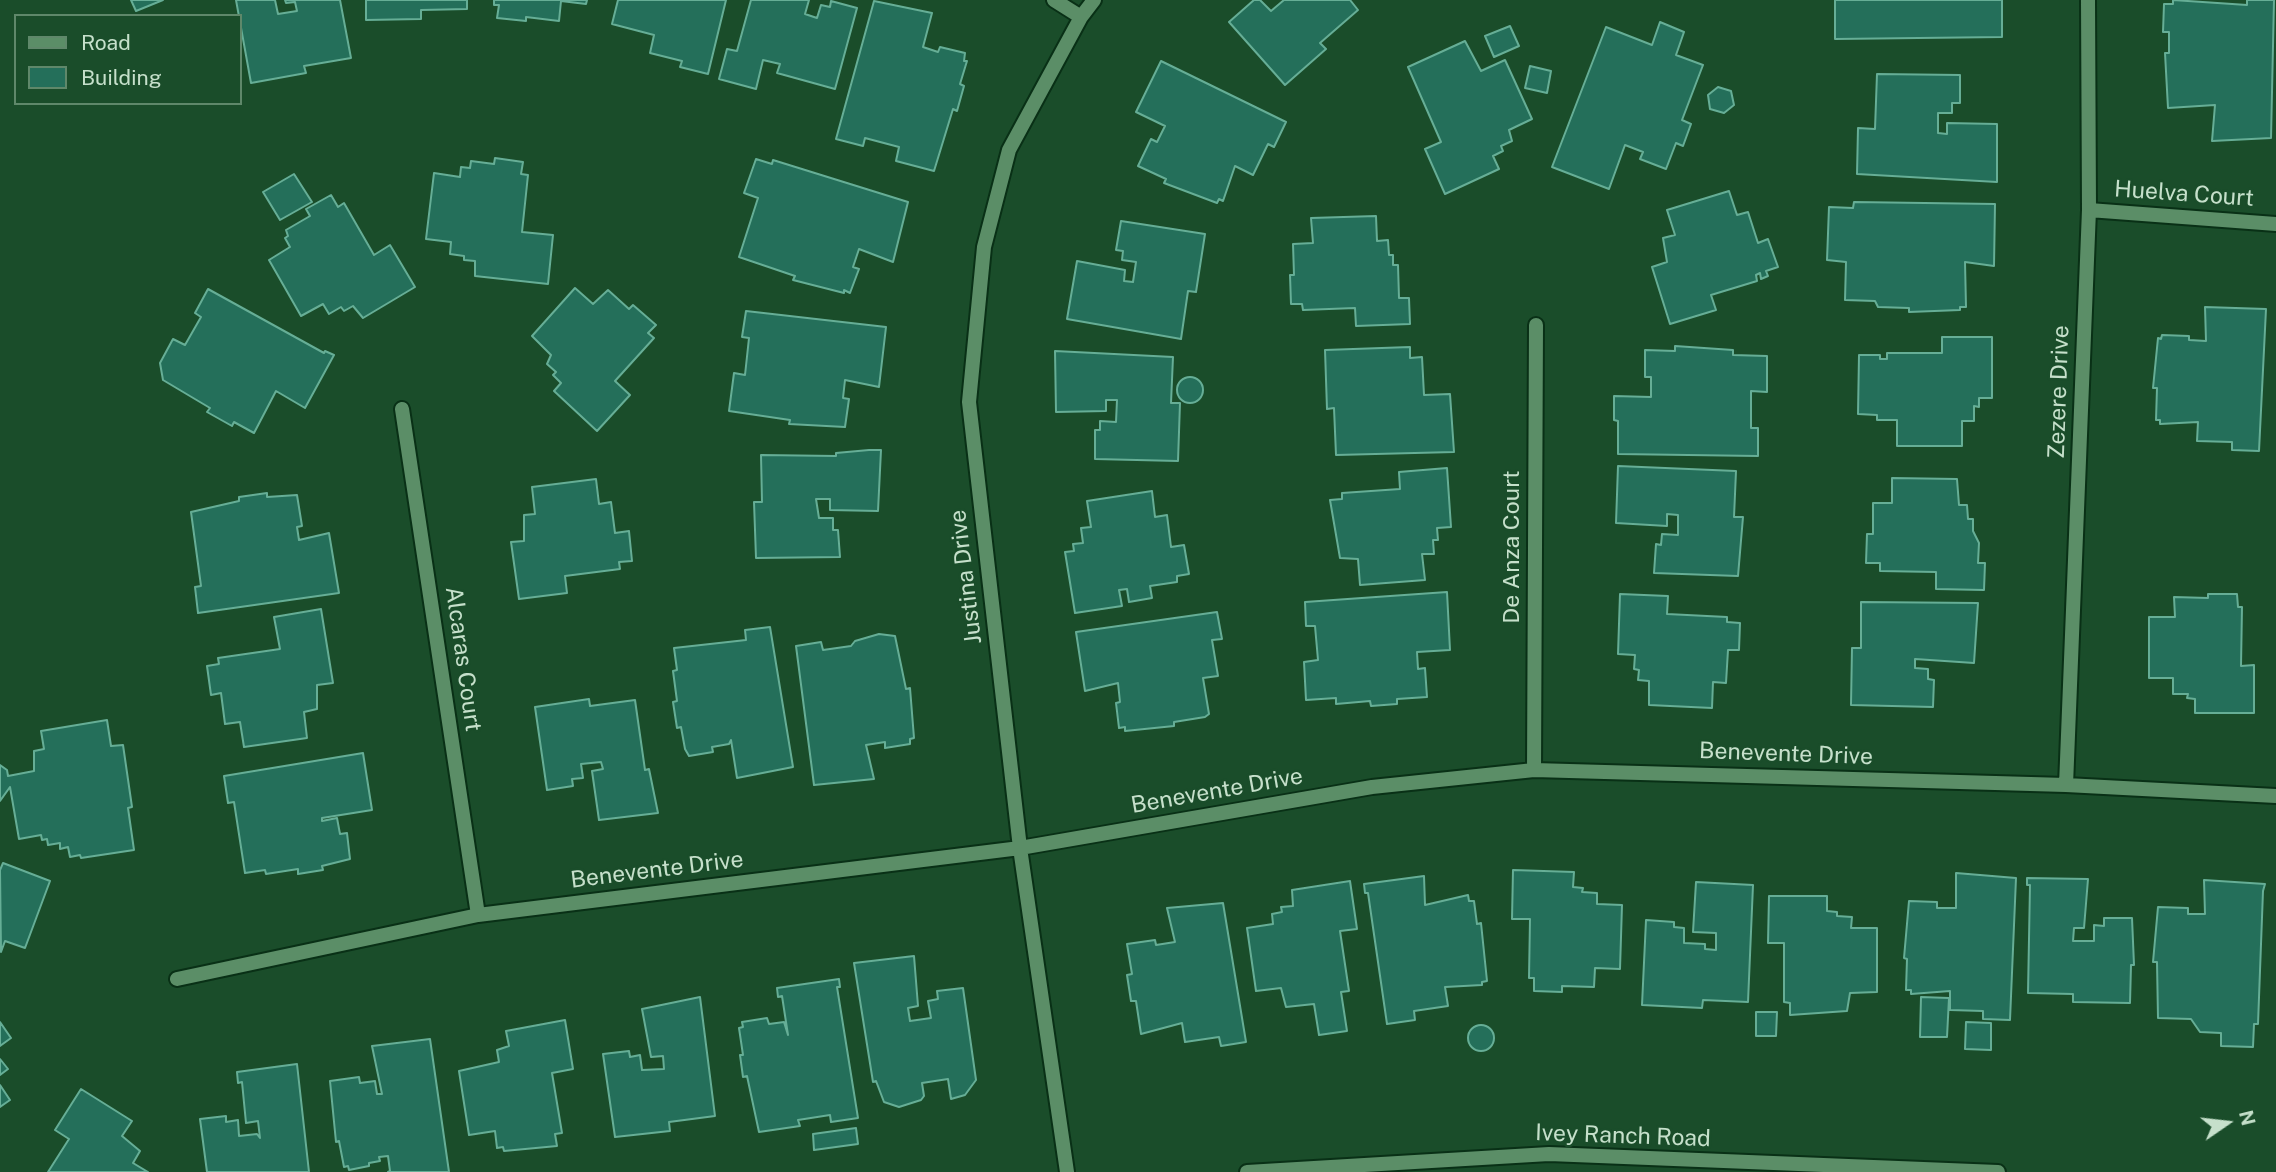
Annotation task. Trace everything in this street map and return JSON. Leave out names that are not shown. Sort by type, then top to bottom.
[{"type":"street","points":[[1054,0],[1081,17]]},
{"type":"street","name":"Justina Drive","points":[[1067,1172],[1020,848],[969,402],[984,247],[1009,149],[1081,17],[1094,0]]},
{"type":"street","name":"Zezere Drive","points":[[2066,785],[2089,210],[2088,0]]},
{"type":"street","name":"Huelva Court","points":[[2089,210],[2276,224]]},
{"type":"street","name":"De Anza Court","points":[[1534,770],[1536,325]]},
{"type":"street","name":"Alcaras Court","points":[[402,409],[478,915]]},
{"type":"street","name":"Benevente Drive","points":[[177,979],[478,915],[1020,848],[1371,788],[1534,770],[2066,785],[2276,796]]},
{"type":"street","name":"Ivey Ranch Road","points":[[1247,1172],[1549,1154],[1998,1172]]},
{"type":"building","points":[[131,0],[163,0],[136,11]]},
{"type":"building","points":[[236,0],[275,0],[278,14],[297,11],[295,2],[286,3],[285,0],[340,0],[351,58],[304,66],[306,73],[251,83],[242,33],[242,14],[239,14]]},
{"type":"building","points":[[366,0],[467,0],[467,9],[421,10],[421,19],[366,20]]},
{"type":"building","points":[[494,0],[587,0],[586,4],[561,1],[559,21],[526,17],[526,21],[497,18],[499,5],[494,5]]},
{"type":"building","points":[[618,0],[726,0],[708,74],[680,67],[682,61],[650,53],[654,35],[612,24]]},
{"type":"building","points":[[751,0],[809,0],[805,14],[817,18],[821,5],[830,7],[831,1],[857,8],[835,89],[777,73],[780,64],[763,60],[756,89],[719,79],[727,49],[737,51]]},
{"type":"building","points":[[1254,0],[1260,0],[1271,11],[1284,0],[1350,0],[1358,10],[1320,43],[1326,49],[1285,85],[1229,22]]},
{"type":"building","points":[[1835,0],[2002,0],[2002,37],[1835,39]]},
{"type":"building","points":[[2173,0],[2247,5],[2247,0],[2274,0],[2271,138],[2212,141],[2215,105],[2168,108],[2165,53],[2169,53],[2169,32],[2163,32],[2164,4],[2173,4]]},
{"type":"building","points":[[874,1],[932,13],[923,47],[938,52],[940,47],[965,53],[964,61],[967,61],[960,84],[964,86],[957,111],[953,109],[934,171],[896,161],[899,147],[865,138],[863,146],[836,139]]},
{"type":"building","points":[[1660,22],[1684,32],[1676,55],[1703,65],[1682,120],[1691,124],[1683,146],[1676,143],[1666,169],[1640,159],[1643,152],[1625,145],[1609,189],[1552,167],[1606,27],[1652,45]]},
{"type":"building","points":[[1510,26],[1519,46],[1494,57],[1485,36]]},
{"type":"building","points":[[1465,41],[1481,71],[1505,60],[1532,119],[1509,130],[1512,141],[1501,146],[1503,151],[1493,156],[1499,169],[1445,194],[1425,149],[1441,142],[1408,67]]},
{"type":"building","points":[[1161,61],[1286,122],[1274,147],[1268,144],[1253,175],[1235,166],[1223,201],[1219,199],[1217,203],[1164,183],[1166,179],[1138,166],[1151,139],[1157,142],[1165,126],[1136,112]]},
{"type":"building","points":[[1530,66],[1551,71],[1547,93],[1525,88]]},
{"type":"building","points":[[1877,74],[1960,75],[1960,103],[1952,103],[1952,113],[1938,113],[1938,133],[1947,134],[1947,123],[1997,124],[1997,182],[1857,174],[1858,128],[1875,129]]},
{"type":"building","points":[[1718,87],[1731,91],[1734,105],[1724,113],[1710,109],[1708,95]]},
{"type":"building","points":[[495,158],[523,162],[521,174],[528,175],[522,232],[553,235],[548,284],[475,276],[475,261],[450,254],[451,242],[426,239],[434,173],[460,177],[461,167],[470,168],[471,161],[494,164]]},
{"type":"building","points":[[756,159],[772,164],[773,160],[908,202],[893,262],[859,249],[853,267],[859,269],[850,293],[844,290],[844,293],[793,280],[795,276],[739,257],[758,198],[744,193]]},
{"type":"building","points":[[294,174],[312,202],[280,220],[263,192]]},
{"type":"building","points":[[1729,191],[1737,215],[1748,212],[1758,243],[1768,239],[1778,267],[1766,271],[1768,276],[1761,279],[1760,273],[1756,275],[1757,281],[1711,295],[1716,310],[1670,324],[1652,267],[1667,262],[1663,238],[1675,235],[1667,210]]},
{"type":"building","points":[[331,195],[338,207],[344,203],[374,255],[390,245],[415,287],[363,318],[353,306],[344,311],[341,307],[329,314],[323,304],[301,316],[269,260],[290,247],[285,238],[288,236],[286,230],[310,216],[306,209]]},
{"type":"building","points":[[1854,202],[1995,204],[1994,266],[1965,262],[1966,307],[1960,307],[1960,310],[1909,312],[1909,308],[1878,307],[1875,301],[1845,300],[1846,262],[1827,260],[1829,207],[1853,208]]},
{"type":"building","points":[[1376,216],[1377,241],[1388,240],[1393,265],[1398,265],[1399,298],[1409,298],[1410,324],[1356,326],[1355,308],[1303,310],[1302,304],[1291,304],[1293,244],[1313,243],[1311,218]]},
{"type":"building","points":[[1121,221],[1205,234],[1196,292],[1188,291],[1181,339],[1067,319],[1077,261],[1125,270],[1124,281],[1133,282],[1136,262],[1122,260],[1123,251],[1116,250]]},
{"type":"building","points":[[575,288],[593,304],[608,290],[629,309],[633,305],[656,325],[648,333],[654,338],[615,381],[630,395],[597,431],[554,391],[561,383],[553,375],[556,372],[547,364],[551,355],[532,336]]},
{"type":"building","points":[[208,289],[324,353],[325,351],[334,355],[305,408],[276,391],[254,433],[234,422],[232,426],[207,412],[210,408],[163,380],[160,363],[173,339],[185,345],[201,317],[195,313]]},
{"type":"building","points":[[2205,307],[2266,309],[2259,451],[2232,450],[2232,442],[2197,441],[2198,422],[2160,424],[2160,420],[2156,420],[2157,388],[2153,388],[2158,338],[2161,339],[2162,335],[2189,336],[2189,340],[2206,341]]},
{"type":"building","points":[[746,311],[886,327],[879,387],[845,380],[843,398],[849,399],[845,427],[789,424],[790,420],[729,411],[734,373],[745,375],[749,338],[742,337]]},
{"type":"building","points":[[1942,337],[1992,337],[1992,398],[1979,398],[1979,407],[1974,406],[1974,421],[1962,421],[1962,446],[1897,446],[1897,420],[1877,420],[1877,415],[1858,414],[1859,355],[1880,355],[1880,359],[1887,359],[1887,353],[1942,353]]},
{"type":"building","points":[[1675,346],[1733,350],[1733,355],[1767,356],[1767,392],[1751,391],[1751,428],[1758,428],[1758,456],[1618,454],[1618,421],[1614,420],[1614,396],[1651,397],[1651,377],[1645,377],[1645,350],[1675,351]]},
{"type":"building","points":[[1410,347],[1410,358],[1422,357],[1424,395],[1450,394],[1454,452],[1336,455],[1334,408],[1327,409],[1325,350]]},
{"type":"building","points":[[1055,351],[1173,357],[1171,403],[1180,403],[1178,461],[1095,459],[1095,430],[1100,430],[1100,421],[1116,422],[1117,400],[1106,400],[1106,411],[1056,412]]},
{"type":"building","points":[[1190,377],[1199,381],[1203,390],[1199,399],[1190,403],[1181,399],[1177,390],[1181,381]]},
{"type":"building","points":[[881,450],[878,511],[830,510],[830,499],[816,499],[819,518],[833,518],[833,530],[838,530],[840,557],[756,558],[754,502],[762,502],[761,455],[836,456],[836,453]]},
{"type":"building","points":[[1618,466],[1736,471],[1734,517],[1743,517],[1738,576],[1654,573],[1656,544],[1661,545],[1662,534],[1678,535],[1678,515],[1667,514],[1667,526],[1616,523]]},
{"type":"building","points":[[1447,468],[1451,527],[1437,528],[1438,540],[1433,540],[1434,554],[1422,554],[1425,580],[1360,585],[1358,559],[1340,558],[1330,500],[1342,499],[1342,493],[1400,489],[1399,472]]},
{"type":"building","points":[[1892,478],[1957,479],[1959,505],[1967,505],[1968,519],[1973,519],[1973,531],[1979,543],[1978,563],[1985,563],[1984,590],[1936,589],[1936,572],[1880,571],[1880,563],[1866,563],[1867,534],[1873,534],[1873,503],[1892,503]]},
{"type":"building","points":[[596,479],[599,504],[611,502],[615,533],[629,531],[632,561],[619,562],[620,569],[565,576],[567,593],[519,599],[511,542],[524,541],[524,515],[535,514],[532,487]]},
{"type":"building","points":[[1152,491],[1155,517],[1167,515],[1171,547],[1184,545],[1189,574],[1177,576],[1177,582],[1150,586],[1152,598],[1129,602],[1127,589],[1119,590],[1122,606],[1075,613],[1065,552],[1074,551],[1073,544],[1083,543],[1081,528],[1091,527],[1087,501]]},
{"type":"building","points":[[267,493],[267,497],[297,495],[302,526],[297,527],[299,540],[329,533],[339,593],[198,613],[195,587],[201,586],[191,512],[239,501],[239,497]]},
{"type":"building","points":[[1447,592],[1450,650],[1417,652],[1418,669],[1425,668],[1427,697],[1397,699],[1397,704],[1371,706],[1370,701],[1336,704],[1336,698],[1306,700],[1304,662],[1318,660],[1315,626],[1306,626],[1305,602]]},
{"type":"building","points":[[1620,594],[1668,596],[1667,614],[1727,617],[1727,622],[1740,623],[1739,650],[1728,650],[1726,683],[1713,682],[1712,708],[1649,705],[1649,681],[1638,680],[1639,670],[1634,669],[1635,655],[1618,654]]},
{"type":"building","points":[[2208,594],[2237,594],[2238,607],[2242,607],[2241,666],[2254,665],[2254,713],[2195,713],[2195,699],[2187,698],[2188,694],[2173,694],[2173,678],[2149,678],[2149,617],[2175,617],[2174,597],[2208,598]]},
{"type":"building","points":[[1861,602],[1978,603],[1974,663],[1915,659],[1915,668],[1928,669],[1928,679],[1934,680],[1933,707],[1851,705],[1852,648],[1861,648]]},
{"type":"building","points":[[321,609],[333,683],[317,685],[317,709],[304,712],[307,738],[244,747],[240,722],[225,724],[221,693],[211,695],[207,666],[219,664],[218,658],[280,649],[274,617]]},
{"type":"building","points":[[1217,612],[1222,639],[1212,640],[1218,676],[1203,678],[1209,714],[1205,717],[1174,722],[1174,726],[1125,731],[1125,727],[1119,728],[1116,703],[1120,702],[1118,683],[1085,691],[1076,632]]},
{"type":"building","points":[[770,627],[793,767],[737,778],[731,740],[729,744],[712,747],[713,752],[689,756],[685,749],[681,727],[677,728],[673,702],[677,701],[673,671],[677,670],[674,648],[746,640],[745,630]]},
{"type":"building","points":[[879,634],[895,636],[906,689],[910,688],[914,738],[910,739],[910,744],[885,748],[885,742],[866,745],[874,779],[814,785],[796,646],[821,642],[823,650],[851,646],[855,641]]},
{"type":"building","points":[[589,699],[590,706],[635,700],[645,770],[649,769],[658,813],[599,820],[592,771],[603,769],[601,762],[581,764],[583,778],[572,779],[573,786],[547,790],[535,707]]},
{"type":"building","points":[[107,720],[111,746],[123,745],[132,807],[128,808],[134,850],[81,858],[80,855],[70,857],[68,847],[60,849],[60,843],[48,845],[47,839],[42,840],[41,835],[19,839],[10,787],[0,801],[0,765],[7,770],[8,776],[34,771],[34,751],[44,749],[41,731]]},
{"type":"building","points":[[363,753],[372,810],[322,818],[322,821],[337,818],[340,834],[347,833],[350,859],[322,866],[323,870],[298,874],[298,869],[266,874],[265,870],[245,873],[234,802],[228,803],[224,776]]},
{"type":"building","points":[[3,863],[50,881],[25,948],[5,941],[1,952],[0,870]]},
{"type":"building","points":[[1513,870],[1574,872],[1573,887],[1583,888],[1582,892],[1597,893],[1597,904],[1622,905],[1620,969],[1595,968],[1594,987],[1562,986],[1562,992],[1534,991],[1534,978],[1529,978],[1530,919],[1512,919]]},
{"type":"building","points":[[1956,873],[2016,878],[2010,1020],[1983,1019],[1983,1011],[1950,1010],[1950,991],[1911,994],[1911,990],[1906,990],[1907,959],[1904,958],[1909,901],[1937,902],[1937,908],[1956,908]]},
{"type":"building","points":[[1424,876],[1425,905],[1468,895],[1469,901],[1474,901],[1477,924],[1481,923],[1487,981],[1482,982],[1482,985],[1445,987],[1448,1006],[1414,1011],[1415,1020],[1387,1024],[1368,893],[1365,893],[1364,884]]},
{"type":"building","points":[[2027,878],[2088,879],[2084,928],[2074,928],[2073,941],[2094,941],[2094,925],[2104,926],[2104,918],[2132,918],[2134,965],[2131,965],[2130,1003],[2073,1002],[2073,994],[2028,993],[2030,885],[2027,885]]},
{"type":"building","points":[[2204,880],[2265,884],[2258,1024],[2254,1024],[2253,1047],[2221,1046],[2221,1033],[2200,1032],[2191,1019],[2158,1018],[2157,962],[2153,962],[2158,907],[2188,908],[2188,914],[2205,914]]},
{"type":"building","points":[[1350,881],[1357,929],[1340,931],[1349,991],[1341,992],[1347,1031],[1319,1035],[1314,1004],[1286,1007],[1281,988],[1256,991],[1247,928],[1273,924],[1272,914],[1282,912],[1281,907],[1293,906],[1292,890]]},
{"type":"building","points":[[1696,882],[1753,885],[1748,1002],[1703,1000],[1702,1008],[1642,1005],[1646,920],[1674,922],[1674,927],[1684,928],[1684,943],[1705,944],[1705,949],[1716,950],[1716,933],[1693,932]]},
{"type":"building","points":[[1769,896],[1827,896],[1827,911],[1837,912],[1837,916],[1852,917],[1851,928],[1877,928],[1877,992],[1850,993],[1847,1011],[1790,1015],[1790,1003],[1784,1002],[1784,943],[1768,943]]},
{"type":"building","points":[[1223,903],[1246,1042],[1221,1046],[1219,1037],[1185,1042],[1182,1023],[1141,1034],[1136,1001],[1131,1001],[1127,975],[1132,974],[1127,944],[1155,940],[1156,945],[1175,942],[1167,908]]},
{"type":"building","points":[[914,956],[918,1006],[908,1008],[910,1021],[931,1018],[928,1001],[938,999],[937,991],[963,988],[976,1080],[965,1095],[951,1099],[948,1079],[922,1083],[924,1096],[921,1100],[899,1107],[884,1102],[876,1081],[873,1082],[854,963]]},
{"type":"building","points":[[839,979],[840,987],[837,987],[858,1118],[831,1122],[830,1115],[798,1120],[800,1126],[759,1132],[747,1076],[743,1077],[739,1028],[743,1027],[742,1022],[767,1018],[769,1024],[784,1022],[788,1035],[782,996],[778,997],[777,988]]},
{"type":"building","points":[[700,997],[715,1116],[669,1122],[670,1131],[615,1137],[603,1054],[629,1051],[630,1057],[640,1055],[642,1070],[664,1069],[663,1056],[651,1057],[642,1009]]},
{"type":"building","points":[[1921,997],[1949,998],[1947,1037],[1920,1037]]},
{"type":"building","points":[[1756,1012],[1777,1012],[1776,1036],[1756,1036]]},
{"type":"building","points":[[565,1020],[573,1069],[552,1073],[562,1133],[555,1134],[557,1146],[504,1151],[503,1147],[497,1148],[495,1131],[469,1135],[459,1071],[499,1062],[497,1050],[509,1046],[506,1031]]},
{"type":"building","points":[[0,1022],[11,1038],[0,1046]]},
{"type":"building","points":[[1966,1022],[1991,1023],[1991,1050],[1965,1049]]},
{"type":"building","points":[[1481,1025],[1490,1029],[1494,1038],[1490,1047],[1481,1051],[1472,1047],[1468,1038],[1472,1029]]},
{"type":"building","points":[[430,1039],[449,1172],[388,1172],[388,1156],[379,1157],[380,1161],[369,1163],[369,1166],[349,1170],[348,1166],[344,1167],[339,1141],[336,1142],[330,1081],[359,1077],[360,1083],[375,1081],[377,1094],[382,1094],[372,1046]]},
{"type":"building","points":[[0,1059],[8,1069],[0,1075]]},
{"type":"building","points":[[297,1064],[309,1172],[207,1172],[200,1119],[226,1116],[226,1122],[238,1120],[239,1136],[257,1134],[260,1138],[258,1121],[246,1123],[242,1082],[238,1083],[237,1072]]},
{"type":"building","points":[[0,1085],[10,1100],[0,1107]]},
{"type":"building","points":[[81,1089],[132,1121],[122,1136],[140,1151],[133,1163],[148,1172],[48,1172],[69,1139],[55,1130]]},
{"type":"building","points":[[856,1128],[858,1144],[814,1150],[813,1134]]}]
